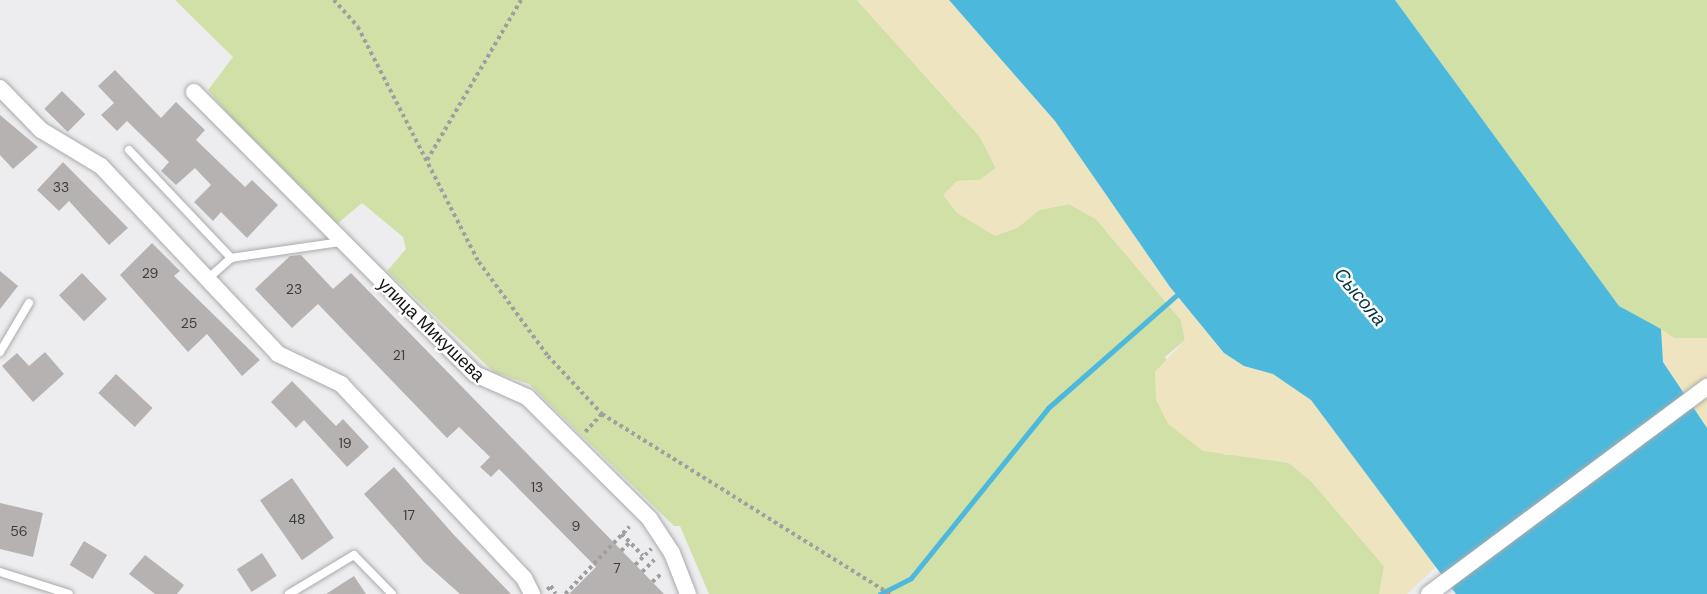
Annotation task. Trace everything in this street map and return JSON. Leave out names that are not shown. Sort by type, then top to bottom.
[{"type":"street","points":[[0,88],[50,136],[101,166],[210,276],[278,354],[341,384],[524,578],[532,594]]},
{"type":"street","name":"улица Микушева","points":[[194,92],[475,374],[527,397],[649,518],[672,553],[688,594]]},
{"type":"street","points":[[1435,589],[1701,391]]},
{"type":"lane","points":[[129,150],[231,258]]},
{"type":"lane","points":[[210,276],[231,258],[341,242]]},
{"type":"lane","points":[[0,352],[29,303]]},
{"type":"lane","points":[[289,594],[354,555],[392,594]]},
{"type":"lane","points":[[0,572],[69,594]]},
{"type":"path","points":[[334,0],[358,27],[479,262],[548,356],[602,414],[890,594]]},
{"type":"path","points":[[427,160],[521,0]]},
{"type":"path","points":[[574,444],[602,414]]},
{"type":"path","points":[[565,594],[629,527]]},
{"type":"path","points":[[622,534],[643,556]]},
{"type":"path","points":[[621,551],[630,542]]},
{"type":"path","points":[[653,582],[661,575]]},
{"type":"path","points":[[551,586],[556,594]]},
{"type":"green space","points":[[175,0],[857,0],[980,137],[996,168],[980,180],[957,181],[1017,228],[1039,210],[1069,204],[1096,219],[1181,320],[1185,340],[1165,357],[1225,455],[1252,454],[1289,463],[1311,481],[1384,566],[1383,587],[1379,594],[709,594],[680,526],[674,526],[529,384],[494,372],[387,271],[406,249],[403,237],[362,203],[331,229],[323,228],[208,90],[233,57]]},
{"type":"green space","points":[[1395,0],[1707,0],[1707,338],[1674,338],[1619,306]]},
{"type":"sand","points":[[857,0],[949,0],[1055,121],[1170,287],[1224,353],[1244,366],[1273,374],[1311,400],[1437,566],[1407,594],[1379,594],[1384,566],[1311,481],[1289,463],[1203,451],[1168,424],[1156,400],[1155,372],[1185,340],[1181,320],[1096,219],[1070,204],[1039,210],[1017,228],[995,236],[957,213],[943,195],[957,181],[980,180],[996,168],[980,137]]},
{"type":"sand","points":[[1661,329],[1674,338],[1707,338],[1707,428],[1663,362]]},
{"type":"water","name":"Сысола","points":[[949,0],[1395,0],[1619,306],[1661,329],[1663,362],[1707,428],[1707,594],[1456,594],[1311,400],[1273,374],[1244,366],[1224,353],[1170,287],[1055,121]]},
{"type":"building","points":[[115,70],[161,118],[176,102],[205,130],[196,140],[245,187],[252,180],[278,205],[247,238],[221,212],[213,221],[194,202],[211,185],[195,168],[176,185],[161,171],[169,162],[127,121],[117,131],[101,115],[114,103],[98,86]]},
{"type":"building","points":[[62,91],[85,114],[68,132],[44,109]]},
{"type":"building","points":[[0,115],[38,147],[13,169],[0,155]]},
{"type":"building","points":[[63,162],[128,228],[109,245],[69,201],[59,211],[37,190]]},
{"type":"building","points":[[152,243],[180,271],[174,276],[260,360],[242,376],[207,334],[188,352],[120,275]]},
{"type":"building","points":[[301,255],[333,289],[351,273],[664,594],[569,594],[596,567],[499,469],[491,477],[480,467],[490,457],[459,427],[447,438],[318,304],[292,328],[255,289],[290,256]]},
{"type":"building","points":[[0,271],[18,286],[0,309]]},
{"type":"building","points":[[82,273],[107,299],[84,321],[59,295]]},
{"type":"building","points":[[45,352],[64,374],[33,402],[2,366],[17,353],[29,366]]},
{"type":"building","points":[[116,374],[153,408],[135,427],[98,393]]},
{"type":"building","points":[[292,381],[336,426],[343,419],[369,447],[347,467],[304,420],[296,428],[271,402]]},
{"type":"building","points":[[394,467],[511,594],[460,594],[424,562],[364,494]]},
{"type":"building","points":[[292,478],[334,538],[302,560],[260,500]]},
{"type":"building","points":[[0,503],[43,513],[33,557],[0,549]]},
{"type":"building","points":[[84,541],[107,555],[93,579],[70,565]]},
{"type":"building","points":[[262,553],[277,576],[252,592],[237,569]]},
{"type":"building","points":[[145,555],[184,585],[177,594],[155,594],[129,574]]},
{"type":"building","points":[[354,576],[366,594],[326,594]]},
{"type":"waterway","points":[[880,594],[911,578],[1048,408],[1180,292]]}]
